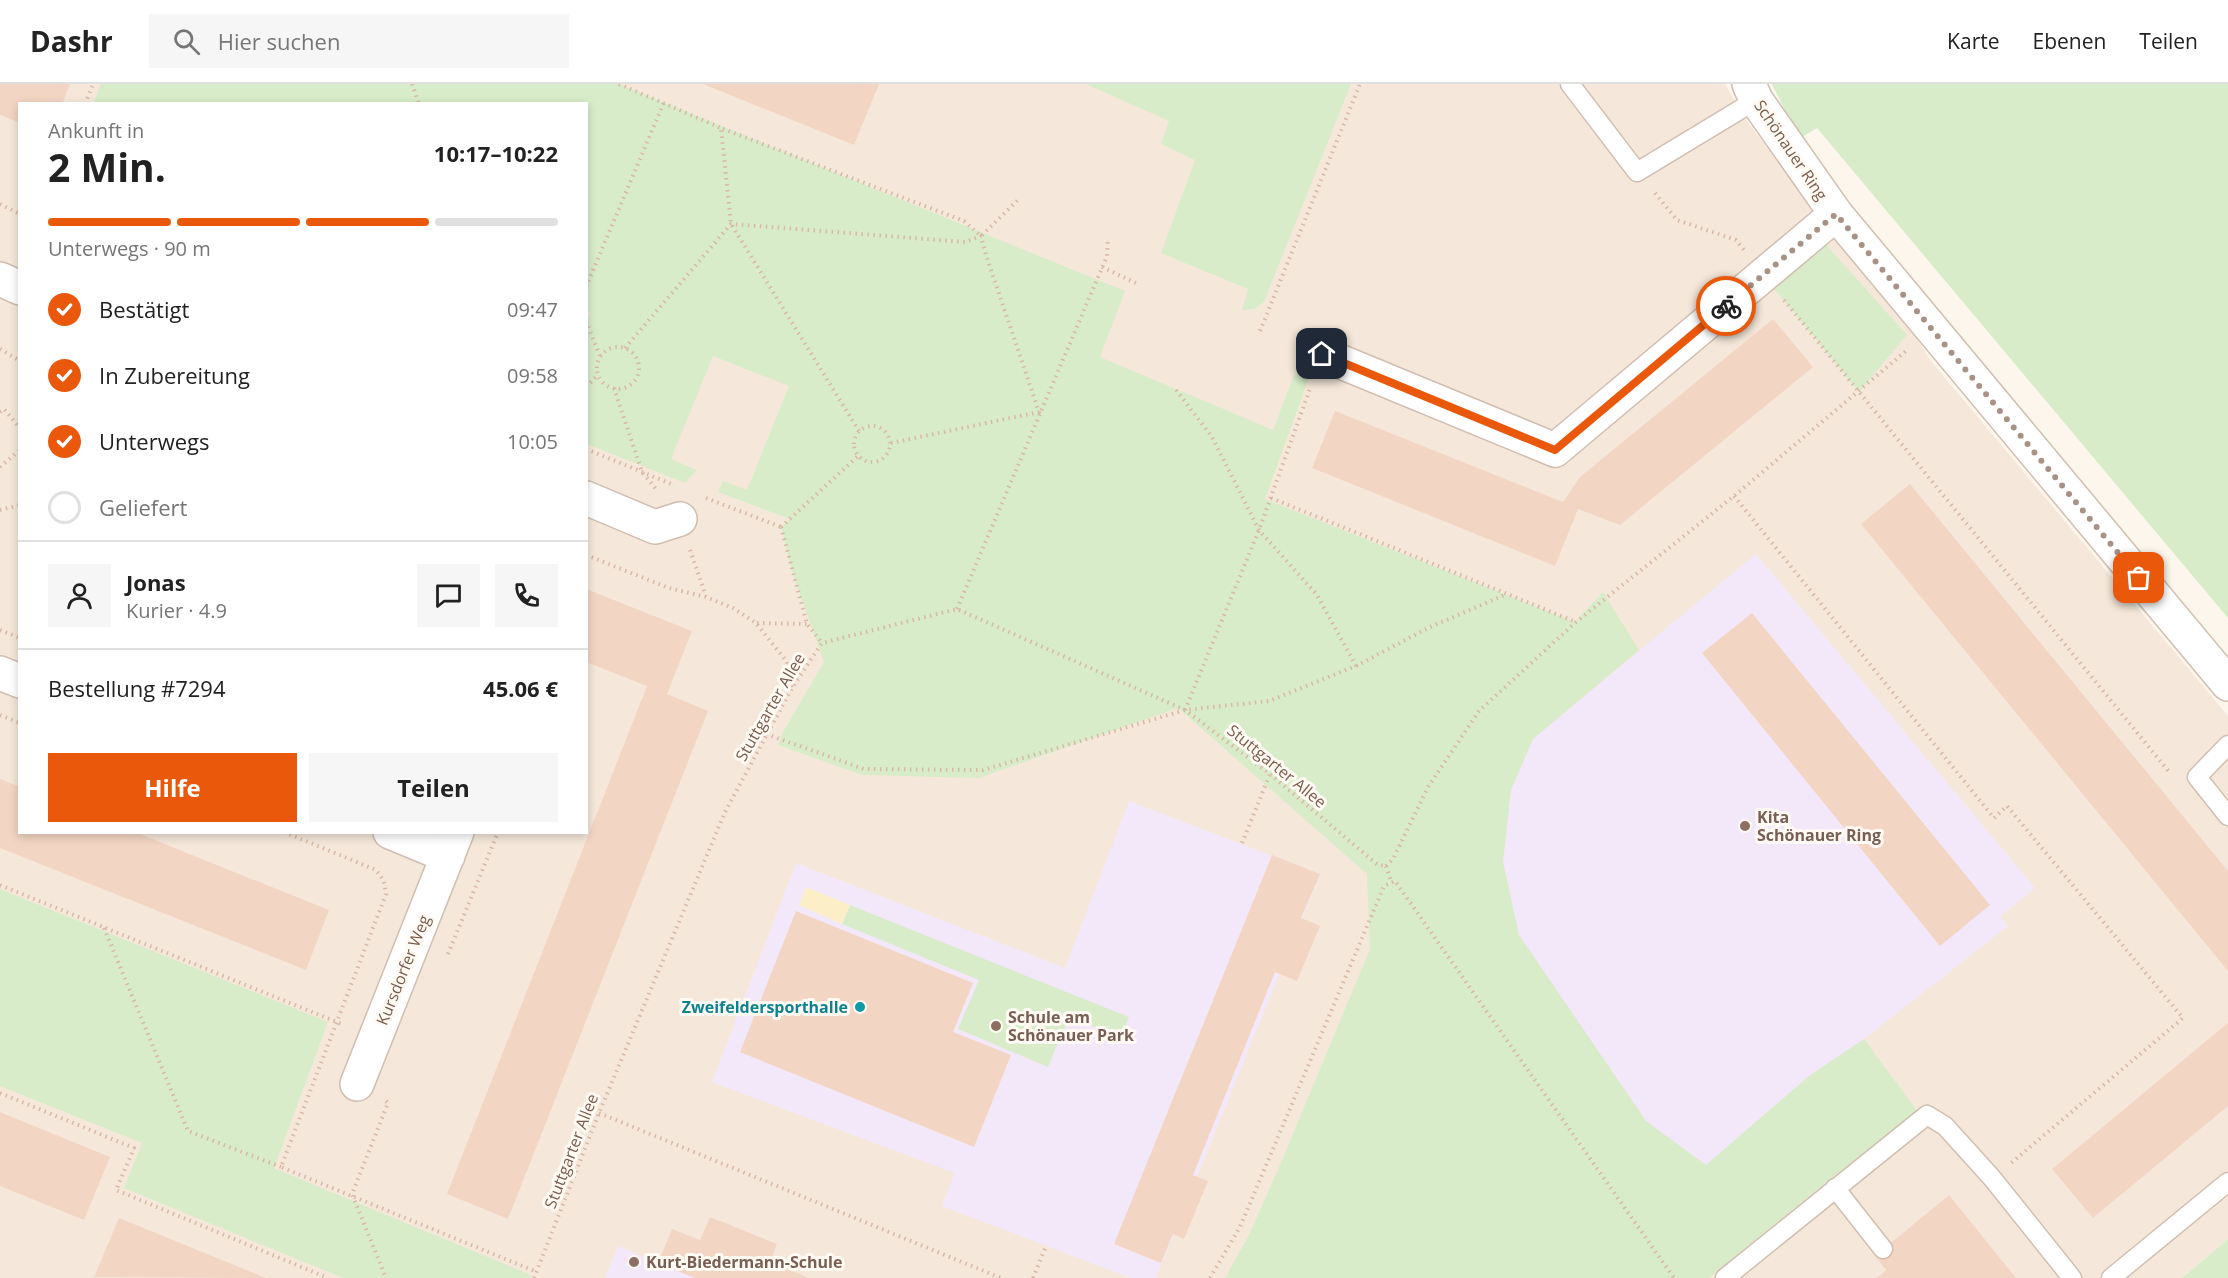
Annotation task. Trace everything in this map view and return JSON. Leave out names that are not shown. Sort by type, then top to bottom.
[{"type":"street","name":"Schönauer Ring","points":[[1752,92],[1836,214],[2228,684]]},
{"type":"street","points":[[1322,354],[1555,450],[1836,214]]},
{"type":"street","points":[[0,279],[18,287]]},
{"type":"street","points":[[588,499],[656,527],[680,519]]},
{"type":"street","points":[[0,673],[18,680]]},
{"type":"street","name":"Kursdorfer Weg","points":[[357,1084],[453,844],[400,834]]},
{"type":"lane","points":[[1570,84],[1638,172],[1752,92]]},
{"type":"lane","points":[[2228,745],[2197,777],[2228,816]]},
{"type":"lane","points":[[1725,1278],[1928,1115],[1945,1126],[1992,1178],[2072,1278]]},
{"type":"lane","points":[[2111,1278],[2228,1182]]},
{"type":"lane","points":[[1835,1188],[1883,1249]]},
{"type":"path","points":[[86,102],[93,84]]},
{"type":"path","points":[[412,84],[418,102]]},
{"type":"path","points":[[619,84],[721,128],[964,221],[981,236],[1039,412]]},
{"type":"path","points":[[1260,331],[1360,84]]},
{"type":"path","points":[[588,282],[664,102]]},
{"type":"path","points":[[721,128],[731,224],[859,431]]},
{"type":"path","points":[[1638,172],[1677,220],[1736,240],[2175,780]]},
{"type":"path","points":[[731,224],[965,242],[981,236],[1018,200]]},
{"type":"path","points":[[0,204],[18,213]]},
{"type":"path","points":[[625,348],[731,224]]},
{"type":"path","points":[[957,609],[1107,256],[1108,238]]},
{"type":"path","points":[[1101,267],[1140,285]]},
{"type":"path","points":[[588,326],[600,356]]},
{"type":"path","points":[[1391,881],[1386,866],[1393,859],[1428,787],[1479,711],[1576,622],[1734,496],[1931,329]]},
{"type":"path","points":[[615,346],[625,348],[633,353],[639,362],[638,373],[633,382],[624,388],[614,388],[604,384],[598,375],[597,365],[600,356],[606,349],[615,346]]},
{"type":"path","points":[[0,349],[18,360]]},
{"type":"path","points":[[1185,710],[1259,530],[1322,354]]},
{"type":"path","points":[[588,385],[598,375]]},
{"type":"path","points":[[614,388],[642,472]]},
{"type":"path","points":[[1176,390],[1212,437],[1259,530],[1317,596],[1356,666]]},
{"type":"path","points":[[0,412],[4,409],[18,426]]},
{"type":"path","points":[[891,442],[1039,412]]},
{"type":"path","points":[[874,425],[882,428],[891,442],[890,452],[884,459],[875,462],[866,461],[858,456],[854,448],[854,439],[859,431],[874,425]]},
{"type":"path","points":[[0,467],[18,452]]},
{"type":"path","points":[[822,643],[807,624],[781,527],[858,456]]},
{"type":"path","points":[[1734,496],[1994,818],[2007,806],[2183,1018],[1992,1178]]},
{"type":"path","points":[[1271,498],[1576,622]]},
{"type":"path","points":[[0,510],[18,506]]},
{"type":"path","points":[[680,519],[706,597]]},
{"type":"path","points":[[588,556],[669,588],[706,597],[733,608],[756,622],[787,662],[792,688]]},
{"type":"path","points":[[766,734],[864,769],[983,770],[1185,710],[1269,701],[1356,666],[1430,627],[1507,594]]},
{"type":"path","name":"Stuttgarter Allee","points":[[534,1278],[598,1113],[725,812],[792,688],[822,643],[957,609],[1185,710],[1270,774],[1378,865],[1386,866]]},
{"type":"path","points":[[756,622],[807,624]]},
{"type":"path","points":[[0,630],[18,637]]},
{"type":"path","points":[[0,715],[18,722]]},
{"type":"path","points":[[1242,843],[1270,774]]},
{"type":"path","points":[[1210,1278],[1240,1227],[1384,886],[1391,881]]},
{"type":"path","points":[[1391,881],[1398,883],[1674,1278]]},
{"type":"path","points":[[0,885],[375,1038]]},
{"type":"path","points":[[104,927],[188,1131],[280,1167]]},
{"type":"path","points":[[357,1084],[388,1103],[352,1194],[386,1278]]},
{"type":"path","points":[[0,1094],[134,1148],[116,1190],[328,1278]]},
{"type":"path","points":[[598,1113],[1001,1278]]},
{"type":"path","points":[[1033,1278],[1046,1246]]},
{"type":"shaded area","points":[[0,84],[1725,84],[1745,119],[1908,324],[1930,360],[2228,716],[2228,1239],[2182,1278],[0,1278]]},
{"type":"shaded area","name":"Kita Schönauer Ring","points":[[1756,554],[2035,888],[2000,917],[2008,926],[1864,1039],[1809,1076],[1706,1166],[1646,1121],[1519,935],[1503,862],[1511,790],[1533,739]]},
{"type":"shaded area","name":"Schule am Schönauer Park","points":[[1129,801],[1320,874],[1156,1278],[1131,1278],[942,1206],[955,1173],[712,1082],[796,863],[1065,968]]},
{"type":"shaded area","name":"Kurt-Biedermann-Schule","points":[[618,1246],[695,1278],[605,1278]]},
{"type":"green space","points":[[101,84],[619,84],[1125,291],[1100,357],[1273,430],[1294,375],[1303,371],[1311,372],[1265,499],[1575,622],[1603,592],[1639,650],[1533,739],[1511,790],[1503,862],[1519,935],[1646,1121],[1706,1165],[1809,1076],[1864,1039],[1918,1112],[1830,1179],[1709,1278],[1225,1278],[1250,1233],[1370,949],[1367,874],[1178,708],[979,778],[862,775],[778,745],[783,732],[824,662],[792,572],[781,527],[790,519],[718,492],[723,481],[747,490],[789,386],[713,356],[671,459],[697,470],[685,483],[588,444],[588,319],[591,312],[588,311],[588,102],[94,102]]},
{"type":"green space","points":[[1086,84],[1351,84],[1264,302],[1254,309],[1242,310],[1248,289],[1161,253],[1195,160],[1161,144],[1169,121]]},
{"type":"green space","points":[[1772,84],[2228,84],[2228,618],[1817,128],[1799,139]]},
{"type":"green space","points":[[1822,240],[1907,335],[1859,392],[1763,275]]},
{"type":"green space","points":[[0,889],[328,1022],[274,1168],[531,1275],[530,1278],[343,1278],[124,1188],[142,1143],[0,1086]]},
{"type":"green space","points":[[850,905],[1129,1017],[1121,1037],[1069,1017],[1048,1067],[958,1029],[979,980],[842,924]]},
{"type":"green space","points":[[2228,1239],[2228,1278],[2182,1278]]},
{"type":"sand","points":[[806,887],[850,905],[842,924],[799,905]]},
{"type":"building","points":[[0,84],[70,84],[63,102],[18,102],[18,122],[0,115]]},
{"type":"building","points":[[703,84],[879,84],[854,145]]},
{"type":"building","points":[[1773,319],[1813,367],[1620,525],[1578,509],[1555,566],[1312,468],[1335,411],[1563,502],[1580,477]]},
{"type":"building","points":[[1910,484],[2228,871],[2228,971],[1861,524]]},
{"type":"building","points":[[588,590],[692,631],[667,694],[708,711],[508,1219],[447,1194],[647,686],[588,663]]},
{"type":"building","points":[[1752,613],[1990,905],[1940,946],[1702,653]]},
{"type":"building","points":[[0,779],[18,786],[18,834],[140,834],[329,910],[306,970],[0,848]]},
{"type":"building","points":[[1272,855],[1320,874],[1301,918],[1320,926],[1297,981],[1275,972],[1193,1175],[1208,1181],[1184,1239],[1173,1234],[1161,1263],[1114,1244]]},
{"type":"building","name":"Zweifeldersporthalle","points":[[796,911],[973,983],[953,1032],[1011,1055],[974,1147],[740,1052]]},
{"type":"building","points":[[2228,1023],[2228,1106],[2093,1218],[2052,1169]]},
{"type":"building","points":[[0,1112],[110,1157],[84,1220],[0,1186]]},
{"type":"building","points":[[1949,1195],[2016,1278],[1877,1278],[1886,1270],[1875,1256]]},
{"type":"building","points":[[710,1217],[777,1244],[770,1262],[809,1278],[695,1278],[658,1263],[672,1229],[700,1240]]},
{"type":"building","points":[[119,1218],[266,1278],[94,1277]]},
{"type":"way so far","points":[[1726,306],[1836,214],[2139,578]]},
{"type":"place","name":"Kita Schönauer Ring","points":[[1745,826]]},
{"type":"place","name":"Zweifeldersporthalle","points":[[860,1007]]},
{"type":"place","name":"Schule am Schönauer Park","points":[[996,1026]]},
{"type":"place","name":"Kurt-Biedermann-Schule","points":[[634,1262]]},
{"type":"route","points":[[1322,354],[1555,450],[1726,306]]}]
